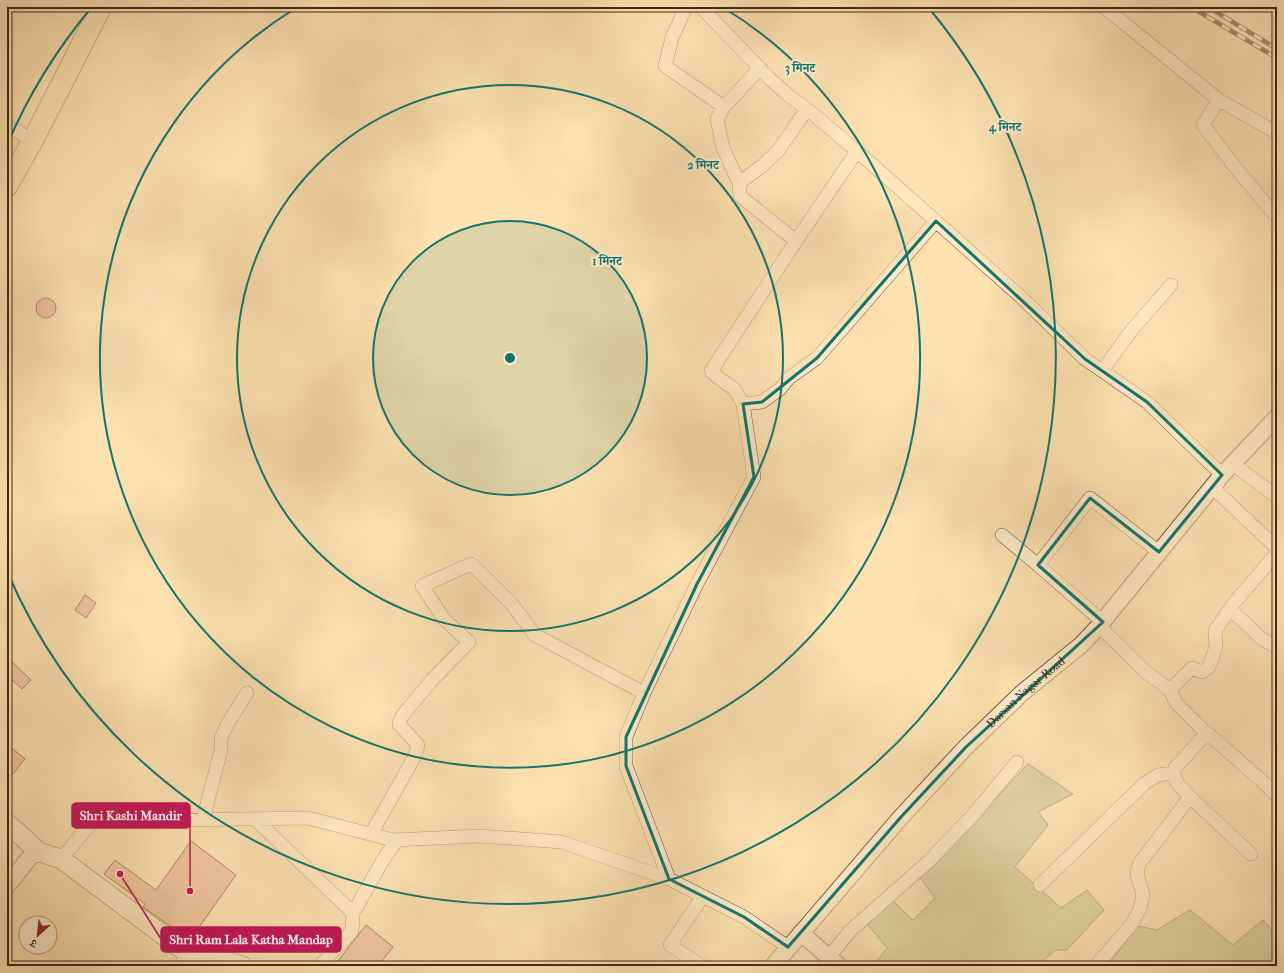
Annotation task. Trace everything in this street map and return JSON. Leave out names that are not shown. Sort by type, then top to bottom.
[{"type":"main road","points":[[7,186],[33,140],[101,7]]},
{"type":"main road","points":[[7,823],[39,852],[61,860],[184,960],[192,952],[243,966]]},
{"type":"street","points":[[686,7],[672,38],[665,66],[724,108]]},
{"type":"street","points":[[701,7],[788,96],[857,151],[1021,297],[1085,359],[1147,402],[1222,476],[1277,548]]},
{"type":"street","points":[[1104,7],[1219,100],[1277,133]]},
{"type":"street","points":[[760,68],[724,108],[717,120],[722,148],[739,183],[740,196],[796,241]]},
{"type":"street","points":[[1219,100],[1203,125],[1239,172],[1277,217]]},
{"type":"street","points":[[739,183],[762,166],[778,151],[807,110]]},
{"type":"street","points":[[8,130],[33,140]]},
{"type":"street","points":[[669,879],[626,766],[626,737],[644,693],[697,584],[754,477],[743,404],[734,389],[711,371],[857,151]]},
{"type":"street","points":[[743,404],[762,402],[780,389],[789,378],[817,358],[936,221]]},
{"type":"street","points":[[1102,371],[1131,331],[1171,285]]},
{"type":"street","name":"Darsan Nagar Road","points":[[773,966],[901,816],[966,747],[1022,692],[1081,645],[1101,624],[1222,476],[1277,417]]},
{"type":"street","points":[[1222,476],[1277,497]]},
{"type":"street","points":[[1038,565],[1090,498],[1159,552]]},
{"type":"street","points":[[1002,535],[1038,565],[1101,624],[1146,672],[1170,690],[1176,703],[1277,796]]},
{"type":"street","points":[[1170,690],[1192,668],[1202,672],[1209,667],[1216,647],[1215,631],[1230,609],[1277,554]]},
{"type":"street","points":[[371,834],[415,756],[418,745],[399,724],[402,716],[432,680],[469,642],[444,619],[422,586],[471,564],[511,603],[535,635],[644,693]]},
{"type":"street","points":[[1230,609],[1262,639],[1277,647]]},
{"type":"street","points":[[203,820],[221,750],[222,738],[228,723],[247,693]]},
{"type":"street","points":[[1207,733],[1175,768],[1173,773],[1178,784],[1190,797],[1251,854]]},
{"type":"street","points":[[801,933],[834,962],[850,931],[929,861],[973,815],[1017,762]]},
{"type":"street","points":[[1040,885],[1146,783],[1158,775],[1173,773]]},
{"type":"street","points":[[1096,966],[1131,925],[1140,909],[1143,894],[1137,875],[1139,864],[1190,797]]},
{"type":"street","points":[[61,860],[93,821],[308,818],[397,840],[481,836],[562,842],[669,879],[744,917],[788,947]]},
{"type":"street","points":[[255,819],[353,913]]},
{"type":"street","points":[[320,966],[352,931],[353,913],[383,860],[397,840]]},
{"type":"street","points":[[7,886],[30,857],[39,852]]},
{"type":"street","points":[[702,966],[670,945],[703,896]]},
{"type":"highlighted area","points":[[936,221],[1085,359],[1147,402],[1222,475],[1159,552],[1090,498],[1038,565],[1103,622],[966,747],[901,817],[788,947],[744,917],[669,879],[626,766],[626,737],[697,584],[754,477],[743,404],[762,402],[817,358]]},
{"type":"green space","points":[[1028,764],[1073,794],[1038,812],[1048,825],[1015,867],[1061,908],[1087,890],[1104,910],[1067,950],[1055,950],[1038,966],[874,966],[887,948],[868,925],[892,900],[913,920],[935,898],[920,878]]},
{"type":"green space","points":[[1190,910],[1233,945],[1263,920],[1277,936],[1277,966],[1107,966],[1138,926],[1157,930]]},
{"type":"building","points":[[46,298],[53,301],[56,308],[53,315],[46,318],[39,315],[36,308],[39,301]]},
{"type":"building","points":[[85,595],[96,603],[86,618],[75,610]]},
{"type":"building","points":[[7,657],[31,680],[22,689],[7,675]]},
{"type":"building","points":[[7,744],[25,759],[7,781]]},
{"type":"building","points":[[191,841],[236,875],[190,940],[143,907],[145,904],[104,874],[115,860],[156,890]]},
{"type":"building","points":[[366,925],[393,947],[378,966],[334,966]]},
{"type":"railway","points":[[1191,7],[1277,58]]},
{"type":"railway","points":[[1208,7],[1277,49]]},
{"type":"place","name":"Shri Ram Lala Katha Mandap","points":[[120,874]]},
{"type":"place","name":"Shri Kashi Mandir","points":[[190,891]]}]
